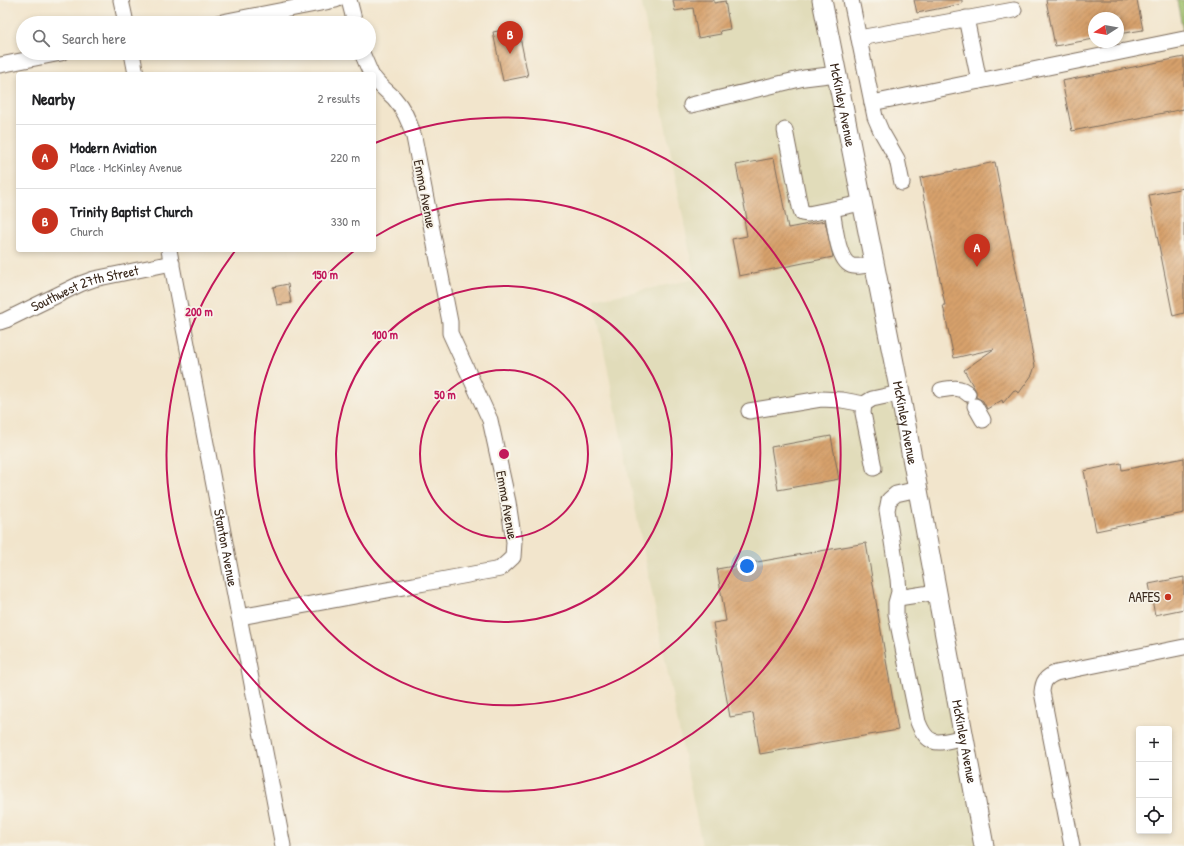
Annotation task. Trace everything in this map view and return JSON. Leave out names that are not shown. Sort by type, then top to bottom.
[{"type":"main road","name":"McKinley Avenue","points":[[822,0],[900,393],[984,846]]},
{"type":"street","points":[[121,0],[124,16]]},
{"type":"street","points":[[253,16],[336,0]]},
{"type":"street","points":[[349,0],[352,16]]},
{"type":"street","points":[[851,0],[875,117],[881,132],[897,159],[902,183]]},
{"type":"street","points":[[859,38],[1014,10]]},
{"type":"street","points":[[966,18],[979,81]]},
{"type":"street","points":[[872,103],[1184,39]]},
{"type":"street","points":[[0,65],[25,60]]},
{"type":"street","points":[[133,60],[136,72]]},
{"type":"street","points":[[365,60],[370,72]]},
{"type":"street","points":[[691,105],[804,78],[837,74]]},
{"type":"street","name":"Emma Avenue","points":[[239,617],[500,569],[513,557],[514,542],[508,502],[490,420],[450,333],[450,322],[412,130],[403,110],[376,80]]},
{"type":"street","points":[[785,130],[802,212],[808,214],[862,203]]},
{"type":"street","points":[[832,210],[840,252],[843,260],[848,265],[854,266],[874,264]]},
{"type":"street","name":"Stanton Avenue","points":[[171,256],[283,846]]},
{"type":"street","name":"Southwest 27th Street","points":[[0,322],[80,284],[171,256]]},
{"type":"street","points":[[941,390],[955,388],[962,390],[972,400],[983,420]]},
{"type":"street","points":[[749,411],[821,399],[842,400],[864,404],[872,399],[900,393]]},
{"type":"street","points":[[864,404],[863,413],[874,468]]},
{"type":"street","points":[[918,489],[896,494],[889,500],[887,510],[898,578],[899,592],[896,614],[918,722],[922,732],[928,740],[936,742],[965,737]]},
{"type":"street","points":[[898,598],[937,592]]},
{"type":"street","points":[[1072,846],[1042,692],[1044,681],[1049,676],[1056,673],[1184,647]]},
{"type":"shaded area","points":[[641,0],[822,0],[984,846],[702,846],[594,300],[695,279]]},
{"type":"green space","points":[[1177,0],[1184,0],[1183,31]]},
{"type":"building","points":[[673,0],[714,0],[714,3],[725,1],[730,29],[720,31],[721,34],[698,38],[693,8],[675,11]]},
{"type":"building","points":[[914,0],[962,0],[962,4],[917,13]]},
{"type":"building","points":[[1046,0],[1137,0],[1143,30],[1124,33],[1124,12],[1088,12],[1088,40],[1055,46]]},
{"type":"building","points":[[518,27],[528,76],[503,81],[493,32]]},
{"type":"building","points":[[1184,57],[1184,109],[1072,131],[1062,81]]},
{"type":"building","points":[[774,158],[788,228],[825,221],[833,257],[739,276],[732,239],[747,236],[744,219],[747,219],[736,165]]},
{"type":"building","points":[[995,162],[1035,366],[1032,375],[1019,393],[1014,390],[1003,403],[1002,400],[987,409],[983,401],[976,397],[976,391],[964,370],[994,349],[954,358],[920,178]]},
{"type":"building","points":[[1184,188],[1184,313],[1173,316],[1149,195]]},
{"type":"building","points":[[288,284],[291,303],[277,305],[273,287]]},
{"type":"building","points":[[831,436],[839,479],[778,490],[771,447]]},
{"type":"building","points":[[1184,458],[1184,513],[1096,531],[1084,471],[1121,463],[1122,470]]},
{"type":"building","points":[[866,543],[898,730],[760,754],[753,713],[730,717],[713,623],[726,621],[717,569]]},
{"type":"building","name":"AAFES","points":[[1184,577],[1184,609],[1155,615],[1149,584]]},
{"type":"place","name":"Trinity Baptist Church","points":[[510,54]]},
{"type":"place","name":"Modern Aviation","points":[[977,267]]},
{"type":"place","name":"AAFES","points":[[1168,597]]}]
